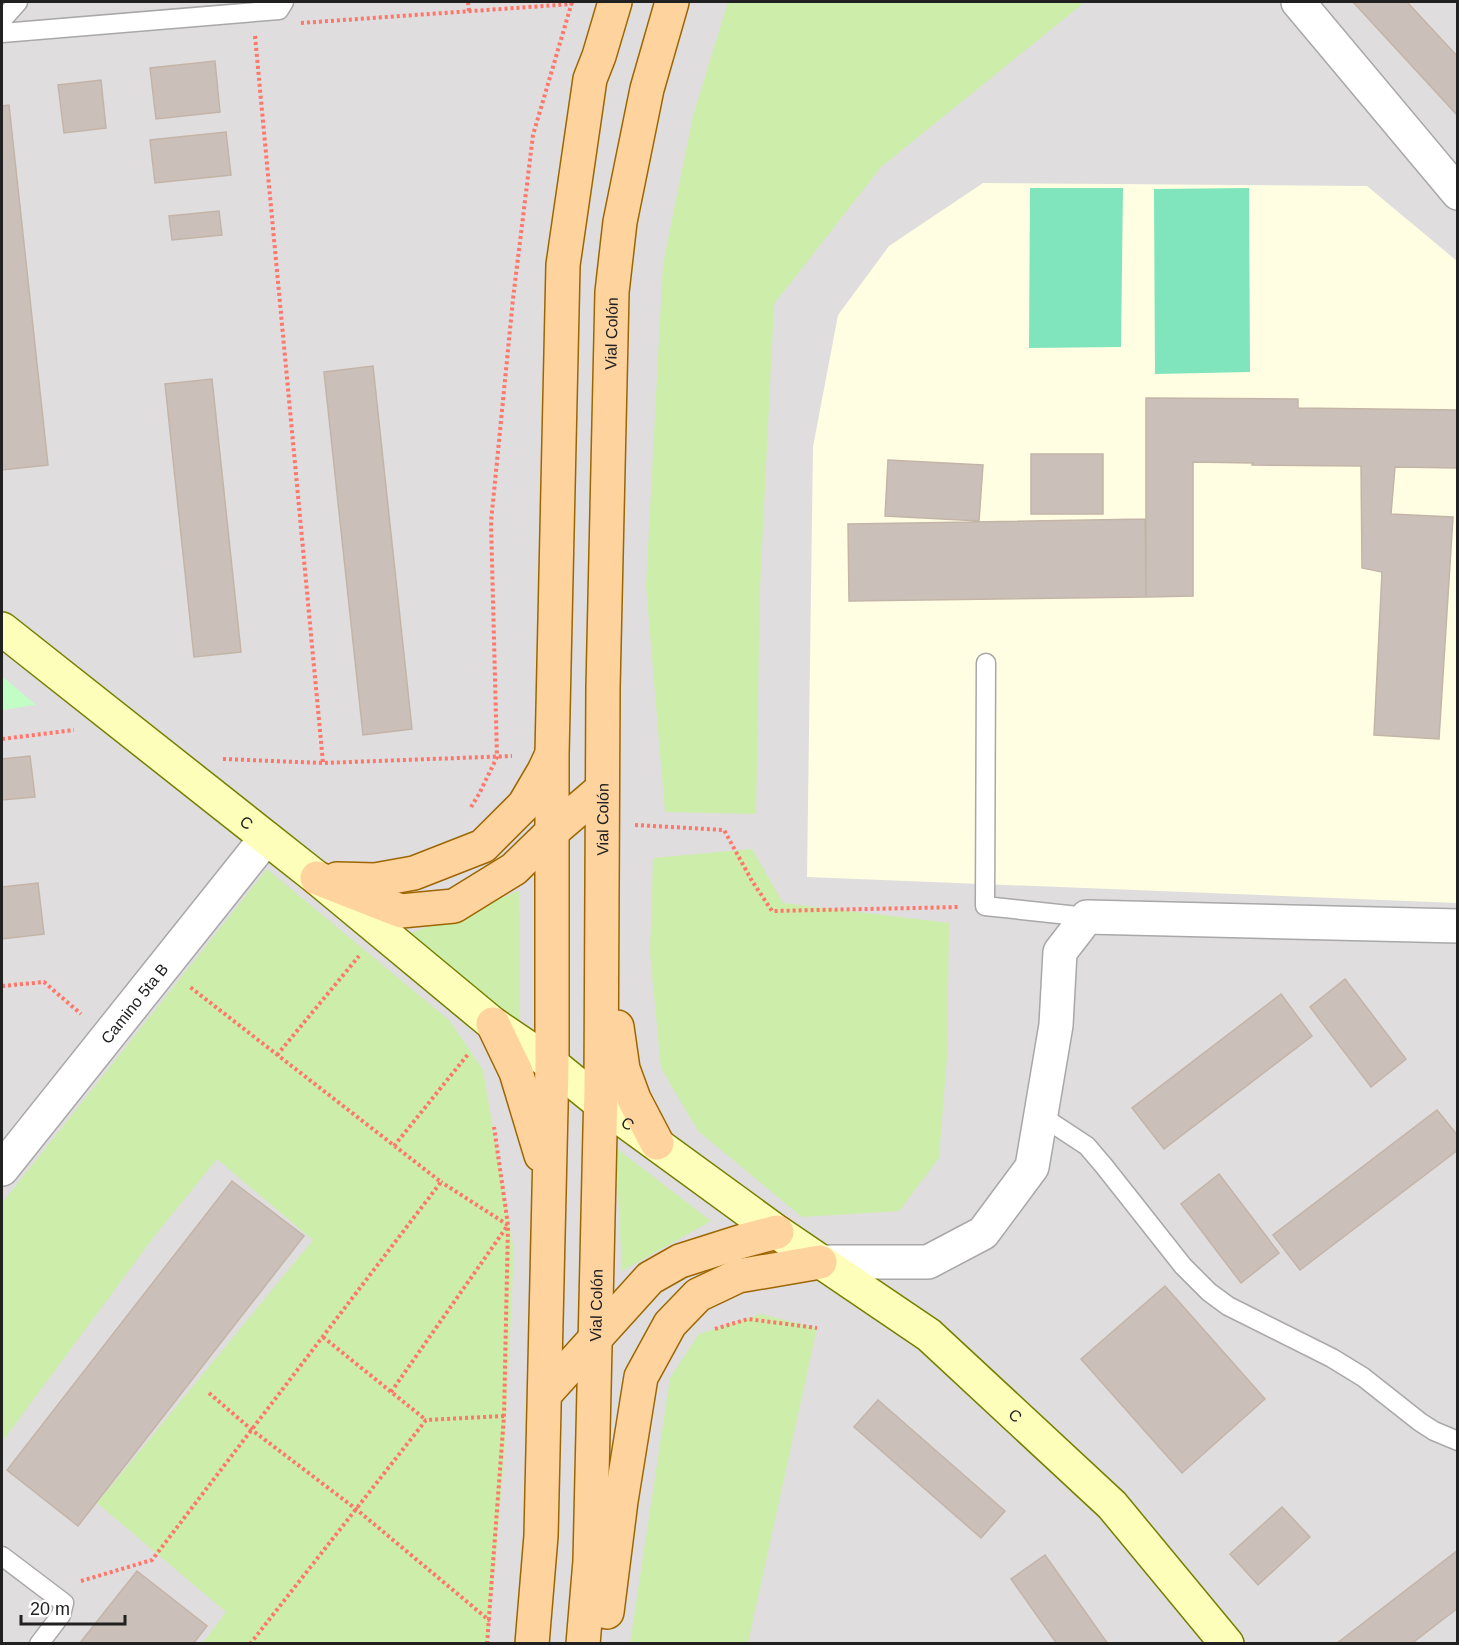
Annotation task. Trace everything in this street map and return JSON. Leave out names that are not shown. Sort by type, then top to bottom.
[{"type":"main road","points":[[532,1644],[541,1536],[550,1184],[552,754],[563,265],[590,79],[615,2]]},
{"type":"main road","name":"Vial Colón","points":[[583,1644],[590,1561],[595,1339],[600,1103],[603,688],[612,292],[620,222],[645,100],[672,2]]},
{"type":"main road","points":[[317,878],[375,880],[414,873],[483,846],[524,805],[552,754]]},
{"type":"main road","points":[[317,878],[401,911],[454,906],[514,870],[553,831],[602,789]]},
{"type":"main road","points":[[602,916],[623,1069],[634,1100],[657,1143]]},
{"type":"main road","points":[[493,1024],[516,1072],[550,1184]]},
{"type":"main road","points":[[544,1394],[650,1278],[680,1261],[777,1232]]},
{"type":"main road","points":[[602,1644],[621,1501],[641,1377],[670,1324],[698,1295],[738,1276],[820,1262]]},
{"type":"street","points":[[1298,2],[1458,193]]},
{"type":"street","name":"C","points":[[2,629],[317,878],[493,1024],[552,1064],[600,1103],[777,1232],[929,1335],[1112,1505],[1227,1644]]},
{"type":"street","name":"Camino 5ta B","points":[[2,1169],[266,838]]},
{"type":"street","points":[[820,1262],[928,1262],[983,1233],[1032,1167],[1056,1025],[1060,952],[1087,917],[1458,926]]},
{"type":"lane","points":[[2,20],[18,2]]},
{"type":"lane","points":[[2,33],[253,12],[282,6]]},
{"type":"lane","points":[[986,663],[986,906],[1087,917]]},
{"type":"lane","points":[[1041,1115],[1087,1146],[1183,1266],[1209,1292],[1228,1306],[1332,1358],[1363,1377],[1420,1422],[1458,1441]]},
{"type":"lane","points":[[2,1556],[64,1603],[61,1615],[39,1644]]},
{"type":"path","points":[[468,2],[469,11]]},
{"type":"path","points":[[469,810],[497,756],[491,522],[511,310],[533,135],[572,3]]},
{"type":"path","points":[[282,6],[297,23],[581,4]]},
{"type":"path","points":[[253,12],[323,763]]},
{"type":"path","points":[[2,740],[122,724]]},
{"type":"path","points":[[164,758],[323,763],[552,754]]},
{"type":"path","points":[[224,759],[232,767]]},
{"type":"path","points":[[635,825],[724,830],[752,881],[772,911],[986,906]]},
{"type":"path","points":[[277,1055],[380,930]]},
{"type":"path","points":[[163,966],[441,1182],[508,1225]]},
{"type":"path","points":[[2,986],[44,982],[107,1037]]},
{"type":"path","points":[[394,1146],[493,1024]]},
{"type":"path","points":[[487,1644],[504,1416],[508,1225],[493,1117]]},
{"type":"path","points":[[48,1591],[152,1560],[441,1182]]},
{"type":"path","points":[[391,1392],[508,1225]]},
{"type":"path","points":[[709,1331],[748,1318],[817,1328]]},
{"type":"path","points":[[323,1337],[426,1420],[504,1416]]},
{"type":"path","points":[[209,1393],[252,1430],[356,1509],[490,1621]]},
{"type":"path","points":[[250,1644],[426,1420]]},
{"type":"shaded area","points":[[2,2],[1457,2],[1457,1643],[2,1643]]},
{"type":"shaded area","points":[[983,183],[1367,186],[1457,261],[1457,903],[807,877],[813,447],[838,315],[889,246]]},
{"type":"green space","points":[[728,2],[1085,2],[881,167],[774,304],[760,588],[756,814],[665,812],[646,586],[663,264],[693,116]]},
{"type":"green space","points":[[1030,188],[1123,188],[1121,347],[1029,348]]},
{"type":"green space","points":[[1249,188],[1250,372],[1155,374],[1154,189]]},
{"type":"green space","points":[[2,676],[36,705],[2,710]]},
{"type":"green space","points":[[752,849],[783,903],[949,923],[947,1057],[939,1158],[899,1211],[802,1217],[698,1131],[661,1068],[650,953],[653,858]]},
{"type":"green space","points":[[267,869],[450,1021],[483,1070],[514,1251],[504,1462],[488,1643],[203,1643],[226,1612],[97,1503],[313,1240],[217,1159],[156,1234],[2,1442],[2,1203]]},
{"type":"green space","points":[[519,891],[520,1023],[406,935]]},
{"type":"green space","points":[[616,1148],[711,1221],[622,1271]]},
{"type":"green space","points":[[761,1314],[817,1328],[748,1643],[630,1643],[670,1378],[699,1334]]},
{"type":"building","points":[[1353,2],[1407,2],[1458,57],[1458,116]]},
{"type":"building","points":[[215,61],[220,112],[156,119],[150,68]]},
{"type":"building","points":[[101,80],[106,128],[64,133],[58,85]]},
{"type":"building","points":[[9,105],[48,465],[2,470],[2,106]]},
{"type":"building","points":[[226,132],[231,175],[155,183],[150,140]]},
{"type":"building","points":[[219,211],[222,235],[172,240],[169,216]]},
{"type":"building","points":[[373,366],[412,729],[363,735],[324,372]]},
{"type":"building","points":[[212,379],[241,652],[194,657],[165,384]]},
{"type":"building","points":[[1146,398],[1298,399],[1298,408],[1458,410],[1458,468],[1395,467],[1391,514],[1453,517],[1439,739],[1374,735],[1382,572],[1362,568],[1361,466],[1193,462],[1193,596],[1146,597]]},
{"type":"building","points":[[1031,454],[1103,454],[1103,514],[1031,514]]},
{"type":"building","points":[[888,460],[983,465],[979,521],[885,516]]},
{"type":"building","points":[[1145,519],[1146,597],[849,601],[848,524]]},
{"type":"building","points":[[30,756],[35,797],[2,800],[2,759]]},
{"type":"building","points":[[38,883],[44,934],[2,939],[2,887]]},
{"type":"building","points":[[1345,979],[1406,1059],[1371,1087],[1310,1007]]},
{"type":"building","points":[[1281,994],[1312,1036],[1164,1149],[1132,1108]]},
{"type":"building","points":[[1437,1110],[1458,1136],[1458,1150],[1300,1270],[1273,1235]]},
{"type":"building","points":[[1219,1174],[1279,1253],[1241,1283],[1181,1204]]},
{"type":"building","points":[[232,1181],[304,1236],[78,1526],[7,1470]]},
{"type":"building","points":[[1165,1286],[1265,1399],[1182,1473],[1081,1359]]},
{"type":"building","points":[[878,1400],[1005,1511],[981,1538],[854,1427]]},
{"type":"building","points":[[1282,1507],[1310,1537],[1258,1585],[1230,1554]]},
{"type":"building","points":[[1458,1550],[1458,1608],[1411,1644],[1336,1644]]},
{"type":"building","points":[[1045,1555],[1108,1644],[1057,1644],[1011,1579]]},
{"type":"building","points":[[137,1571],[207,1626],[193,1644],[79,1644]]}]
